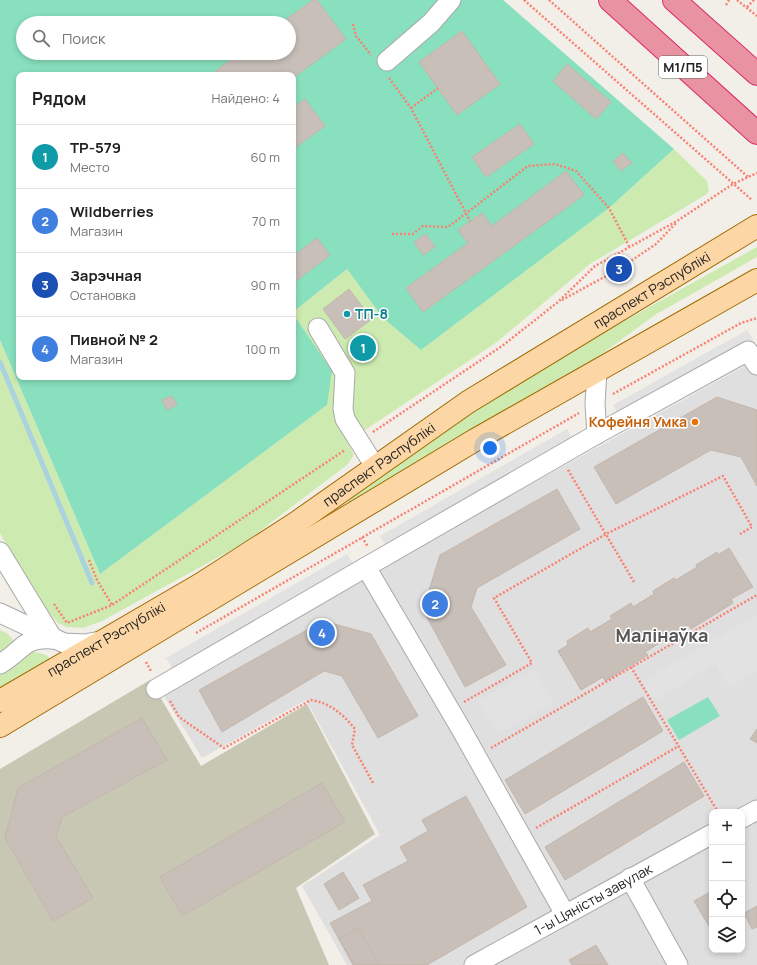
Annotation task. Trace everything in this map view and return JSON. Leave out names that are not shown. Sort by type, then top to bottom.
[{"type":"highway","name":"М1/П5","points":[[610,0],[757,133]]},
{"type":"highway","name":"М1/П5","points":[[674,0],[757,74]]},
{"type":"main road","name":"праспект Рэспублікі","points":[[0,701],[201,584],[296,523],[468,402],[757,226]]},
{"type":"main road","name":"праспект Рэспублікі","points":[[0,726],[475,440],[757,280]]},
{"type":"street","points":[[382,65],[431,23],[451,0]]},
{"type":"street","points":[[318,328],[345,373],[343,409],[345,418],[376,468]]},
{"type":"street","points":[[158,688],[597,434],[748,351],[757,365]]},
{"type":"street","points":[[597,372],[595,404],[597,434]]},
{"type":"street","points":[[0,552],[53,639]]},
{"type":"street","points":[[366,567],[457,722],[565,914]]},
{"type":"street","points":[[0,613],[53,639]]},
{"type":"street","points":[[0,664],[28,642],[43,638],[75,644],[102,641]]},
{"type":"street","points":[[745,816],[757,810]]},
{"type":"street","name":"1-ы Цяністы завулак","points":[[474,965],[709,836]]},
{"type":"street","points":[[630,878],[678,965]]},
{"type":"path","points":[[524,0],[752,200]]},
{"type":"path","points":[[549,0],[748,177]]},
{"type":"path","points":[[726,6],[729,0]]},
{"type":"path","points":[[737,0],[757,16]]},
{"type":"path","points":[[747,7],[754,0]]},
{"type":"path","points":[[352,24],[356,36],[382,65],[411,108],[470,221]]},
{"type":"path","points":[[411,108],[438,88]]},
{"type":"path","points":[[392,234],[413,234],[423,226],[448,227],[528,166],[555,164],[576,171],[609,208],[629,246]]},
{"type":"path","points":[[67,623],[112,605],[502,346],[558,302],[595,266],[677,221],[733,184],[757,173]]},
{"type":"path","points":[[558,302],[632,261],[656,244],[677,221]]},
{"type":"path","points":[[193,634],[595,404],[741,323],[757,318]]},
{"type":"path","points":[[568,469],[634,582]]},
{"type":"path","points":[[457,705],[532,663],[494,598],[606,534],[723,476],[752,527],[740,534]]},
{"type":"path","points":[[89,560],[97,580],[112,605]]},
{"type":"path","points":[[490,749],[757,595]]},
{"type":"path","points":[[139,666],[152,658]]},
{"type":"path","points":[[146,662],[158,688],[179,718],[224,748],[311,700],[322,702],[344,715],[355,730],[352,745],[373,783]]},
{"type":"path","points":[[631,668],[716,809]]},
{"type":"path","points":[[534,829],[679,746]]},
{"type":"shaded area","points":[[747,330],[757,346],[622,421],[613,405]]},
{"type":"shaded area","points":[[757,359],[757,965],[347,965],[302,886],[380,835],[306,700],[202,758],[164,696],[359,579]]},
{"type":"shaded area","points":[[567,429],[576,446],[390,553],[380,536]]},
{"type":"shaded area","points":[[347,554],[358,572],[177,676],[166,658]]},
{"type":"shaded area","points":[[757,615],[757,671],[729,687],[715,664],[654,701],[642,681]]},
{"type":"shaded area","points":[[535,669],[553,703],[497,734],[478,701]]},
{"type":"shaded area","points":[[150,680],[201,766],[307,704],[375,834],[296,888],[329,965],[0,965],[0,769]]},
{"type":"green space","points":[[0,0],[503,0],[674,149],[609,208],[421,350],[383,318],[347,269],[296,310],[296,72],[16,72],[16,377],[0,340]]},
{"type":"green space","points":[[674,149],[707,181],[709,190],[707,194],[590,264],[497,342],[347,442],[354,455],[347,465],[244,543],[102,621],[83,628],[67,627],[58,623],[34,596],[0,533],[0,340],[100,574],[327,405],[296,320],[296,310],[347,269],[383,318],[421,350],[609,208]]},
{"type":"green space","points":[[757,247],[757,257],[655,315],[584,367],[447,443],[355,504],[349,504],[348,500],[453,425],[590,340]]},
{"type":"green space","points":[[296,318],[332,371],[327,405],[100,574],[17,380],[296,380]]},
{"type":"green space","points":[[0,630],[8,634],[14,641],[0,657]]},
{"type":"green space","points":[[31,651],[46,655],[51,659],[0,694],[0,668]]},
{"type":"green space","points":[[708,697],[720,716],[679,740],[667,720]]},
{"type":"building","points":[[313,0],[317,0],[346,39],[296,76],[296,72],[214,72],[230,60],[296,60],[296,16],[291,16]]},
{"type":"building","points":[[462,31],[500,84],[457,115],[419,62]]},
{"type":"building","points":[[567,64],[611,102],[596,119],[553,81]]},
{"type":"building","points":[[305,99],[325,126],[296,147],[296,105]]},
{"type":"building","points":[[520,124],[534,144],[486,177],[472,157]]},
{"type":"building","points":[[623,153],[632,163],[621,171],[613,161]]},
{"type":"building","points":[[566,171],[584,195],[423,312],[406,288],[468,243],[458,230],[482,213],[492,226]]},
{"type":"building","points":[[426,234],[435,247],[423,255],[414,242]]},
{"type":"building","points":[[317,238],[330,255],[296,281],[296,254]]},
{"type":"building","name":"ТП-8","points":[[349,289],[372,319],[345,339],[323,309]]},
{"type":"building","points":[[365,333],[378,350],[361,362],[348,346]]},
{"type":"building","points":[[172,396],[177,405],[167,410],[162,400]]},
{"type":"building","points":[[717,397],[757,410],[757,486],[741,457],[711,450],[616,504],[594,467]]},
{"type":"building","points":[[557,489],[580,529],[477,588],[471,607],[506,665],[465,687],[423,610],[440,555]]},
{"type":"building","points":[[729,548],[753,587],[731,599],[733,603],[691,629],[689,625],[645,652],[648,655],[605,681],[603,677],[581,690],[558,651],[568,645],[567,641],[588,628],[590,632],[612,619],[610,616],[631,603],[633,607],[654,594],[653,591],[674,578],[676,580],[717,552],[718,555]]},
{"type":"building","points":[[323,621],[371,634],[418,716],[378,738],[342,676],[324,671],[222,732],[199,690]]},
{"type":"building","points":[[643,697],[663,731],[525,814],[505,780]]},
{"type":"building","points":[[142,718],[167,760],[62,817],[56,836],[93,898],[53,921],[5,838],[18,788]]},
{"type":"building","points":[[757,729],[757,743],[750,739]]},
{"type":"building","points":[[684,762],[704,796],[565,880],[545,847]]},
{"type":"building","points":[[322,783],[345,822],[182,916],[160,877]]},
{"type":"building","points":[[466,796],[527,907],[427,965],[353,965],[330,923],[372,901],[363,885],[408,861],[400,847],[428,831],[422,820]]},
{"type":"building","points":[[343,872],[359,898],[339,910],[324,884]]},
{"type":"building","points":[[709,893],[709,926],[694,901]]},
{"type":"building","points":[[757,906],[757,927],[752,929],[745,912]]},
{"type":"building","points":[[358,928],[379,965],[355,965],[339,939]]},
{"type":"building","points":[[596,945],[608,965],[572,965],[569,960]]},
{"type":"waterway","points":[[0,362],[92,583]]},
{"type":"place","name":"Зарэчная","points":[[619,269]]},
{"type":"place","name":"ТП-8","points":[[347,314]]},
{"type":"place","name":"ТР-579","points":[[363,348]]},
{"type":"place","name":"Кофейня Умка","points":[[695,422]]},
{"type":"place","name":"Wildberries","points":[[435,604]]},
{"type":"place","name":"Пивной № 2","points":[[322,633]]},
{"type":"district","name":"Малінаўка","points":[[662,636]]}]
